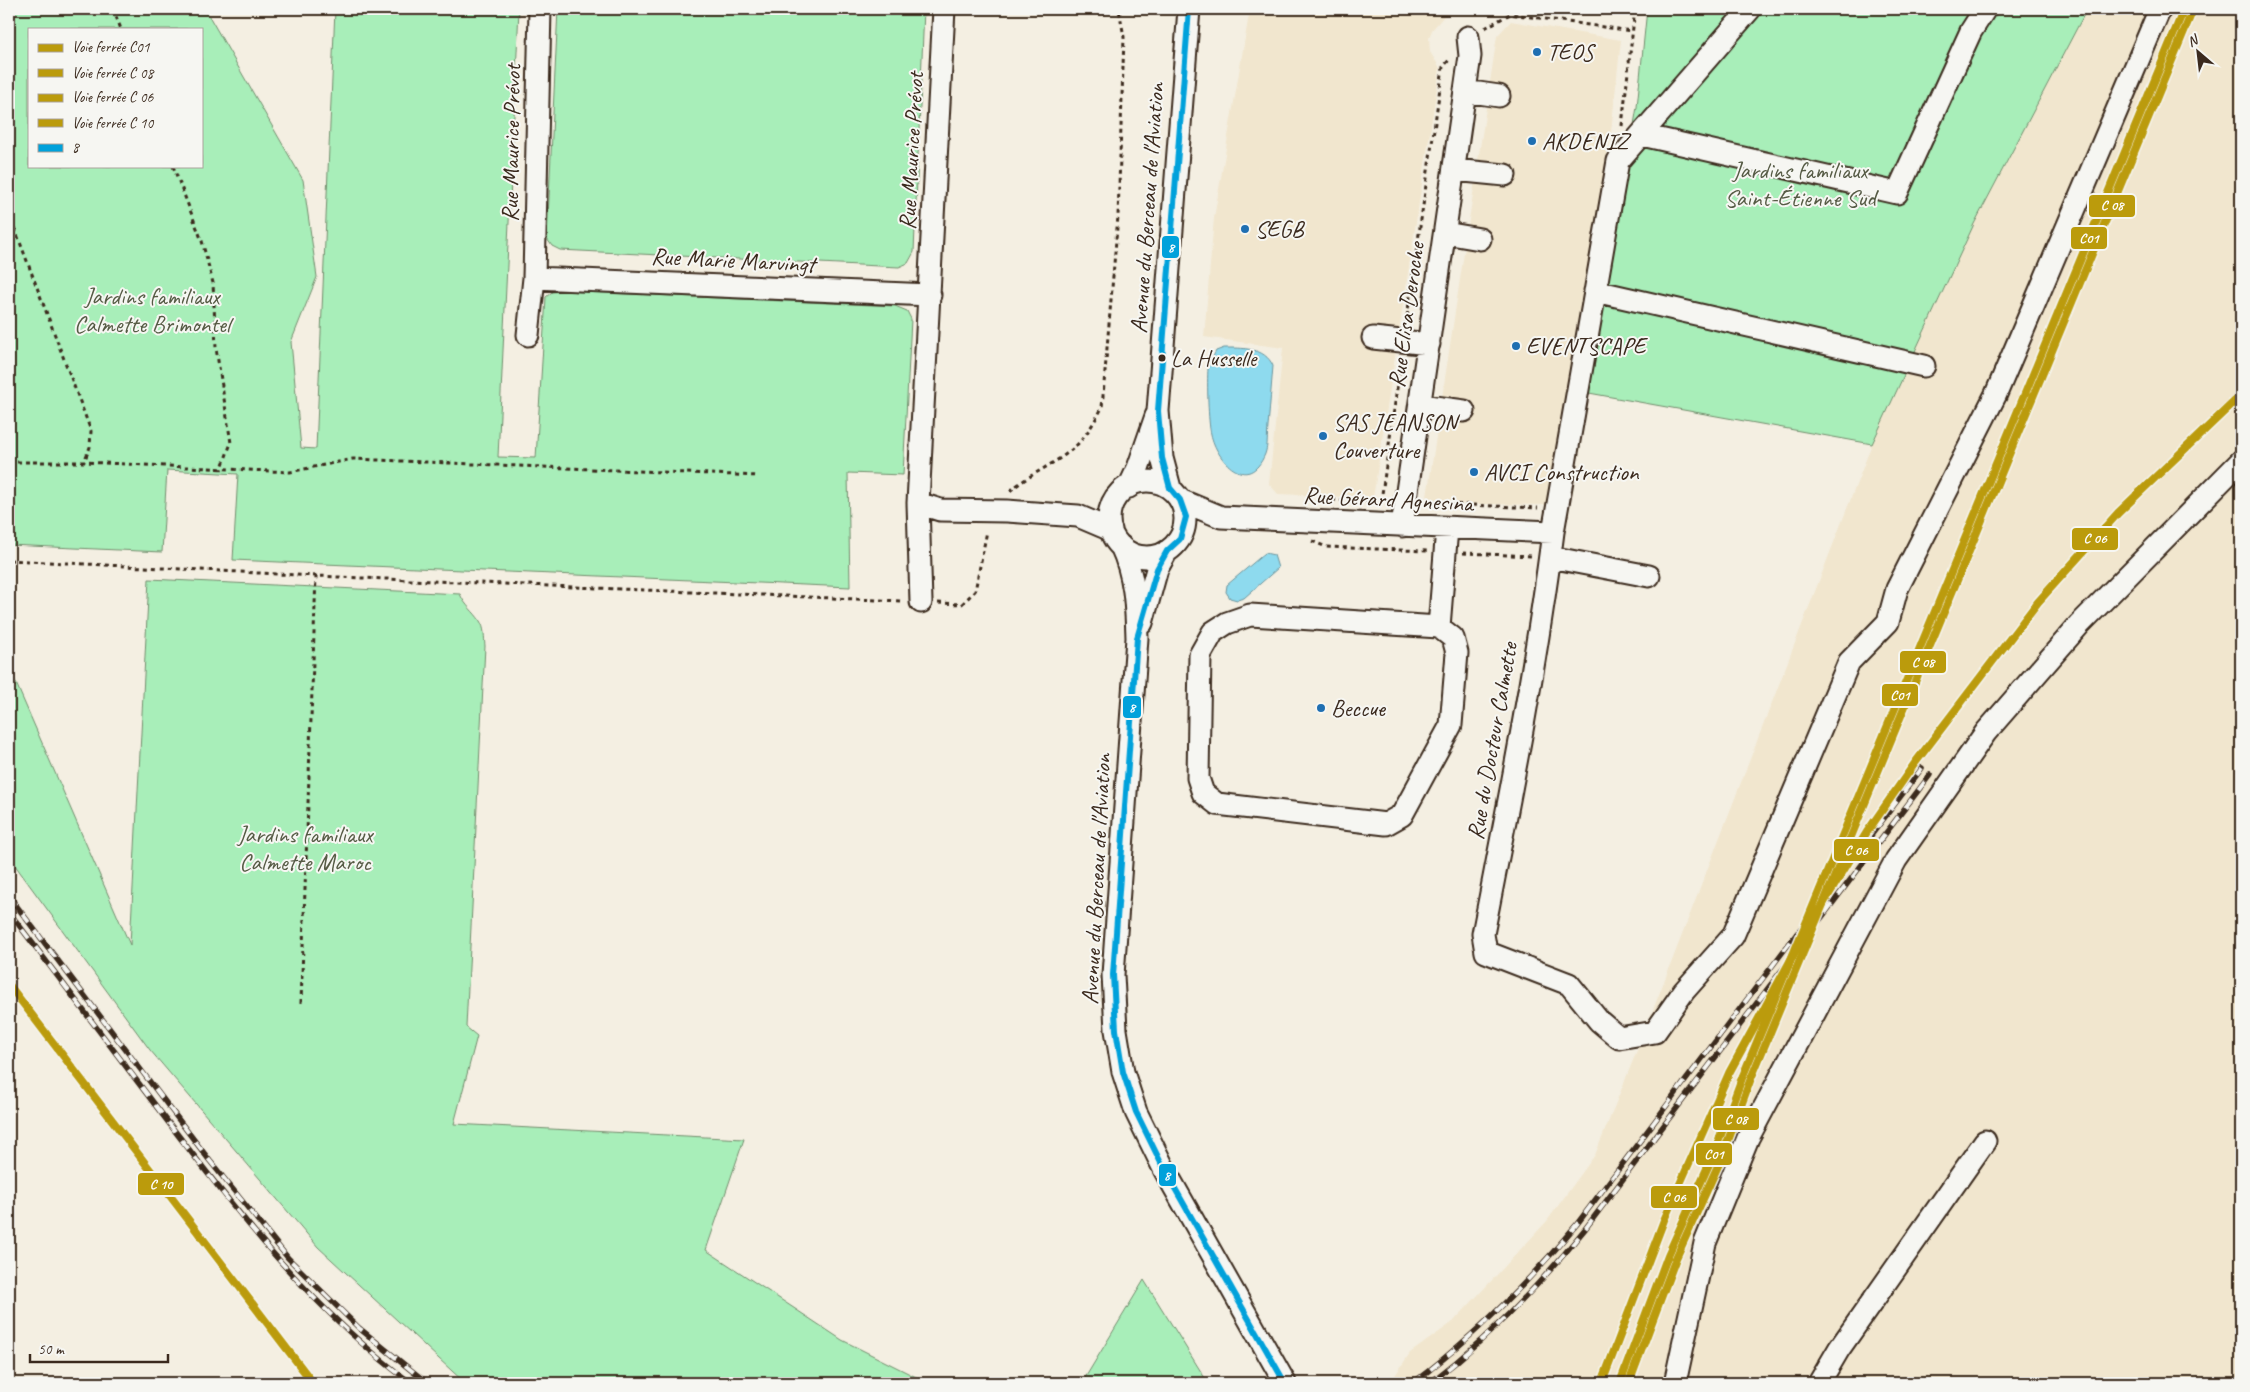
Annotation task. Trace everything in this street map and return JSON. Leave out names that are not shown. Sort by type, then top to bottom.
[{"type":"street","name":"Rue Maurice Prévot","points":[[528,335],[534,278],[540,9]]},
{"type":"street","name":"Rue Maurice Prévot","points":[[921,602],[918,503],[944,9]]},
{"type":"street","name":"Avenue du Berceau de l'Aviation","points":[[1175,494],[1162,458],[1158,411],[1189,9]]},
{"type":"street","points":[[1618,161],[1750,9]]},
{"type":"street","points":[[1642,135],[1897,193],[1971,32],[1985,9]]},
{"type":"street","name":"Rue du Docteur Calmette","points":[[1618,161],[1553,532],[1518,748],[1483,934],[1486,952],[1569,984],[1599,1021],[1619,1038],[1655,1032],[1684,991],[1733,936],[1849,662],[1888,622],[1897,589],[1996,394],[2160,9]]},
{"type":"street","name":"Rue Elisa Deroche","points":[[1402,526],[1470,56],[1468,37]]},
{"type":"street","points":[[1465,91],[1499,96]]},
{"type":"street","points":[[1454,170],[1505,175]]},
{"type":"street","name":"Rue Elisa Deroche","points":[[1445,233],[1480,239]]},
{"type":"street","name":"Rue Marie Marvingt","points":[[534,278],[930,295]]},
{"type":"street","points":[[1595,291],[1924,366]]},
{"type":"street","points":[[1373,338],[1429,344]]},
{"type":"street","name":"Rue Elisa Deroche","points":[[1420,405],[1464,411]]},
{"type":"street","name":"Avenue du Berceau de l'Aviation","points":[[1122,493],[1138,468],[1158,411]]},
{"type":"street","points":[[1675,1383],[1706,1243],[1748,1138],[1896,860],[1986,732],[2079,625],[2241,461]]},
{"type":"street","points":[[1078,516],[1122,493],[1138,482],[1151,481],[1175,494],[1186,516],[1173,545]]},
{"type":"street","points":[[1116,538],[1109,510],[1122,493]]},
{"type":"street","name":"Rue Gérard Agnesina","points":[[1175,494],[1221,517],[1553,532]]},
{"type":"street","points":[[918,503],[940,510],[1007,511],[1078,516],[1116,538],[1137,556],[1146,557],[1159,555],[1221,517]]},
{"type":"street","points":[[1439,627],[1447,528]]},
{"type":"street","name":"Avenue du Berceau de l'Aviation","points":[[1116,538],[1130,566],[1136,602],[1137,638],[1113,975],[1116,1030],[1123,1072],[1136,1112],[1164,1169],[1284,1383]]},
{"type":"street","name":"Avenue du Berceau de l'Aviation","points":[[1137,638],[1157,569],[1173,545]]},
{"type":"street","points":[[1550,557],[1649,576]]},
{"type":"street","points":[[1250,614],[1439,627],[1453,638],[1457,653],[1451,725],[1402,815],[1386,824],[1217,804],[1204,793],[1198,778],[1200,655],[1213,632],[1226,623],[1250,614]]},
{"type":"street","points":[[1819,1383],[1838,1349],[1985,1141]]},
{"type":"path","points":[[113,9],[121,28]]},
{"type":"path","points":[[9,560],[316,576],[962,604],[975,591],[988,530],[1007,511],[1006,494],[1024,479],[1066,454],[1088,433],[1102,408],[1118,216],[1124,37],[1119,9]]},
{"type":"path","points":[[1618,161],[1635,9]]},
{"type":"path","points":[[1381,502],[1444,67],[1468,37],[1510,14],[1632,31]]},
{"type":"path","points":[[174,168],[202,241],[213,283],[216,348],[231,443],[221,470]]},
{"type":"path","points":[[9,213],[91,431],[90,447],[84,462]]},
{"type":"path","points":[[9,462],[84,462],[290,472],[353,459],[759,476]]},
{"type":"path","points":[[1310,540],[1326,547],[1550,557]]},
{"type":"path","points":[[301,1004],[316,576]]},
{"type":"shaded area","points":[[1250,9],[1469,9],[1468,11],[1444,16],[1432,30],[1429,38],[1430,52],[1440,68],[1373,498],[1278,494],[1269,484],[1283,348],[1204,337],[1214,218]]},
{"type":"shaded area","points":[[2087,9],[2241,9],[2241,1383],[1390,1383],[1410,1353],[1453,1322],[1547,1221],[1595,1155],[1872,444],[1974,224]]},
{"type":"shaded area","points":[[1511,21],[1621,40],[1611,132],[1547,505],[1426,503],[1497,36]]},
{"type":"green space","name":"Jardins familiaux Calmette Brimontel","points":[[9,9],[205,9],[303,180],[317,277],[291,342],[301,448],[316,449],[335,9],[519,9],[498,457],[536,458],[546,297],[552,292],[895,306],[907,311],[911,319],[903,475],[848,473],[850,587],[233,560],[238,474],[167,470],[162,552],[9,545]]},
{"type":"green space","points":[[558,9],[924,9],[914,252],[908,263],[899,267],[560,250],[552,246],[547,239]]},
{"type":"green space","name":"Jardins familiaux Saint-Étienne Sud","points":[[1647,9],[2087,9],[1974,224],[1872,444],[1589,393],[1637,107]]},
{"type":"green space","name":"Jardins familiaux Calmette Maroc","points":[[149,579],[460,594],[464,602],[482,624],[485,646],[466,1027],[477,1036],[454,1124],[744,1139],[706,1250],[842,1340],[928,1383],[465,1383],[318,1247],[150,1050],[9,857],[9,667],[130,945]]},
{"type":"green space","points":[[1144,1280],[1208,1383],[1082,1383]]},
{"type":"water","points":[[1224,348],[1259,352],[1273,366],[1266,451],[1258,466],[1250,472],[1242,473],[1226,463],[1219,454],[1211,434],[1208,402],[1208,369],[1216,351]]},
{"type":"water","points":[[1265,553],[1274,555],[1278,568],[1244,598],[1237,600],[1230,598],[1226,592],[1227,585]]},
{"type":"railway","points":[[1413,1383],[1458,1347],[1500,1308],[1577,1224],[1922,768]]},
{"type":"railway","points":[[1430,1383],[1512,1311],[1550,1271],[1585,1229],[1930,775]]},
{"type":"railway","points":[[9,896],[210,1161],[288,1258],[359,1328],[427,1383]]},
{"type":"railway","points":[[9,912],[192,1154],[278,1259],[341,1324],[375,1355],[411,1383]]},
{"type":"rail line","name":"C01","points":[[1620,1383],[1668,1255],[1714,1153],[1742,1078],[2184,9]]},
{"type":"transit line","name":"8","points":[[1189,9],[1158,411],[1162,458],[1170,488],[1180,500],[1186,517],[1180,539],[1167,551],[1157,569],[1137,638],[1113,975],[1116,1030],[1123,1072],[1136,1112],[1164,1169],[1285,1383]]},
{"type":"transit line","points":[[1629,1383],[1676,1258],[1722,1157],[1750,1081],[2192,12]]},
{"type":"transit line","points":[[1603,1380],[1664,1220],[1729,1073],[1806,932],[1867,832],[1915,763],[2038,602],[2118,513],[2235,401]]},
{"type":"transit line","points":[[9,985],[313,1383]]},
{"type":"place","name":"TEOS","points":[[1537,52]]},
{"type":"place","name":"AKDENIZ","points":[[1532,141]]},
{"type":"place","name":"SEGB","points":[[1245,229]]},
{"type":"place","name":"EVENTSCAPE","points":[[1516,346]]},
{"type":"place","name":"La Husselle","points":[[1162,358]]},
{"type":"place","name":"SAS JEANSON Couverture","points":[[1323,436]]},
{"type":"place","name":"AVCI Construction","points":[[1474,472]]},
{"type":"place","name":"Beccue","points":[[1321,708]]}]
